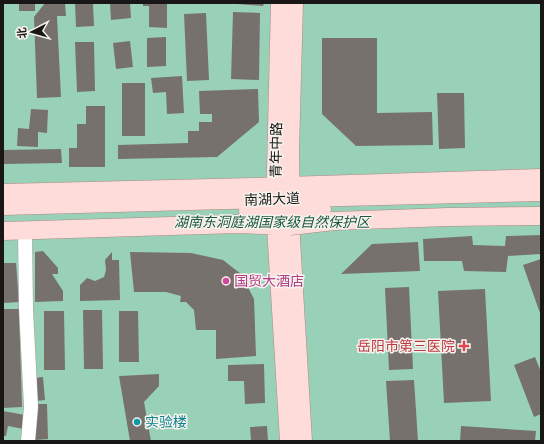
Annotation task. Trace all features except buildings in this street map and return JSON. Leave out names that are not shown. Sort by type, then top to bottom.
[{"type":"main road","name":"青年中路","points":[[280,3],[289,441]]},
{"type":"main road","name":"青年中路","points":[[294,3],[290,150],[285,207],[291,240],[303,441]]},
{"type":"main road","points":[[3,193],[285,207],[541,178]]},
{"type":"main road","name":"南湖大道","points":[[3,206],[285,207],[541,192]]},
{"type":"main road","name":"南湖大道","points":[[3,216],[285,207],[541,203]]},
{"type":"main road","points":[[3,231],[238,224],[285,207],[334,221],[541,216]]},
{"type":"street","points":[[24,230],[31,407],[28,441]]},
{"type":"green space","name":"湖南东洞庭湖国家级自然保护区","points":[[3,3],[541,3],[541,441],[3,441]]},
{"type":"place","name":"国贸大酒店","points":[[226,281]]},
{"type":"place","name":"岳阳市第三医院","points":[[464,346]]},
{"type":"place","name":"实验楼","points":[[137,422]]}]
